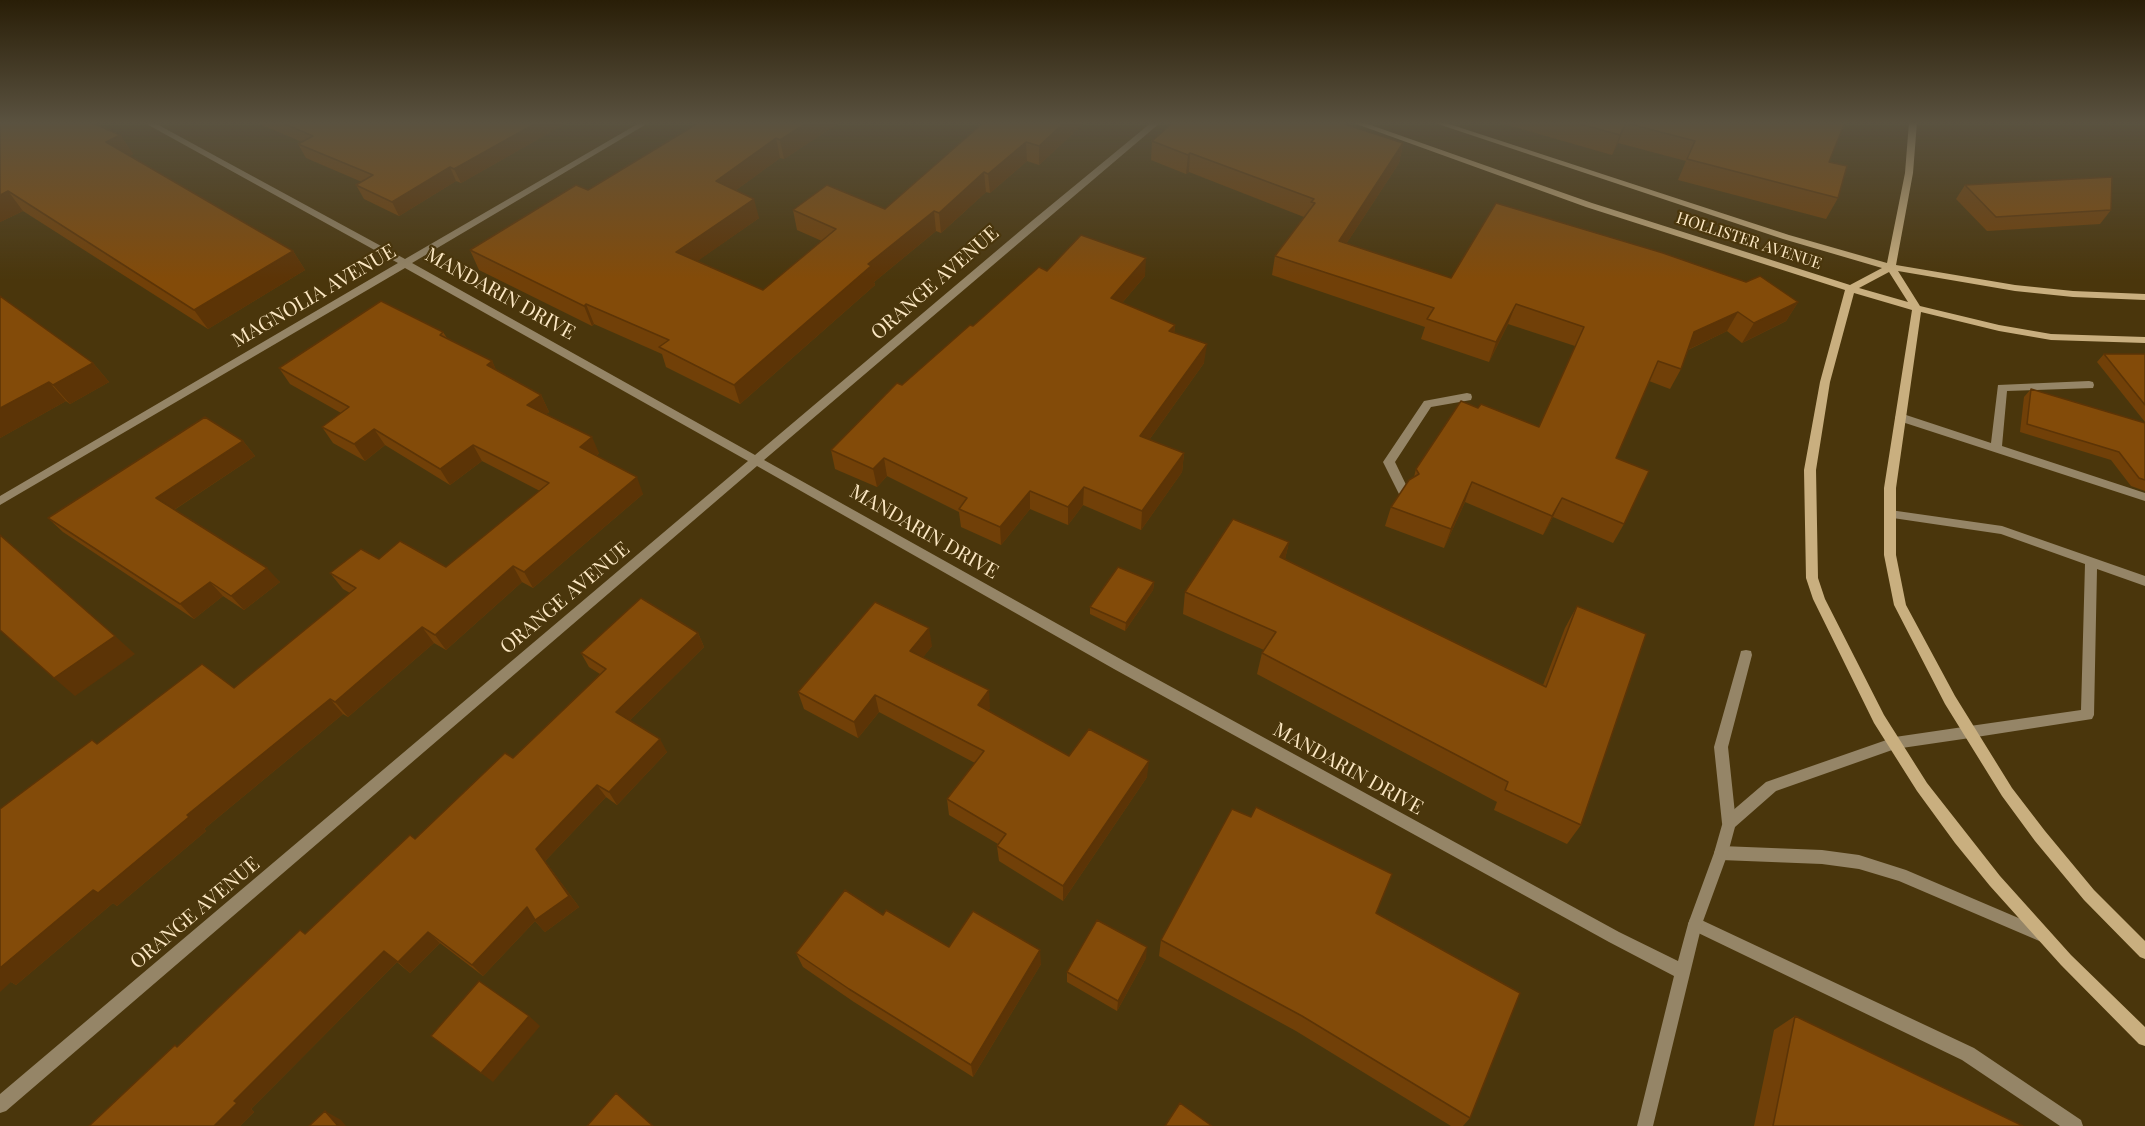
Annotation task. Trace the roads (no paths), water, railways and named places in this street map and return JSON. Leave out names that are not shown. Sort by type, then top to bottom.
[{"type":"main road","name":"HOLLISTER AVENUE","points":[[1503,175],[1589,205],[1850,289],[1917,308],[2000,328],[2051,337],[2145,340]]},
{"type":"main road","name":"HOLLISTER AVENUE","points":[[1596,175],[1786,237],[1891,267],[2015,288],[2073,294],[2145,297]]},
{"type":"main road","points":[[1909,175],[1891,267],[1917,308],[1890,488],[1890,555],[1900,606],[1921,650],[2007,792],[2089,895],[2145,952]]},
{"type":"main road","points":[[1891,267],[1850,289],[1825,382],[1814,442],[1810,505],[1812,578],[1835,635],[1878,719],[1922,787],[1959,838],[1995,881],[2045,936],[2145,1038]]},
{"type":"street","name":"MANDARIN DRIVE","points":[[243,175],[757,460],[1211,716],[1614,937],[1683,972]]},
{"type":"street","name":"MAGNOLIA AVENUE","points":[[0,501],[557,175]]},
{"type":"street","name":"ORANGE AVENUE","points":[[0,1105],[1095,175]]},
{"type":"street","points":[[1996,449],[2002,388],[2089,385]]},
{"type":"street","points":[[1404,493],[1389,462],[1428,404],[1467,397]]},
{"type":"street","points":[[1900,417],[2145,497]]},
{"type":"street","points":[[1890,514],[2002,530],[2145,581]]},
{"type":"street","points":[[1729,823],[1771,786],[1895,743],[2087,715],[2091,563]]},
{"type":"street","points":[[1646,1126],[1695,924],[1721,853],[1729,823],[1721,747],[1746,655]]},
{"type":"street","points":[[1721,853],[1822,857],[1859,862],[1901,875],[2045,936]]},
{"type":"street","points":[[1695,924],[1968,1054],[2075,1126]]}]
